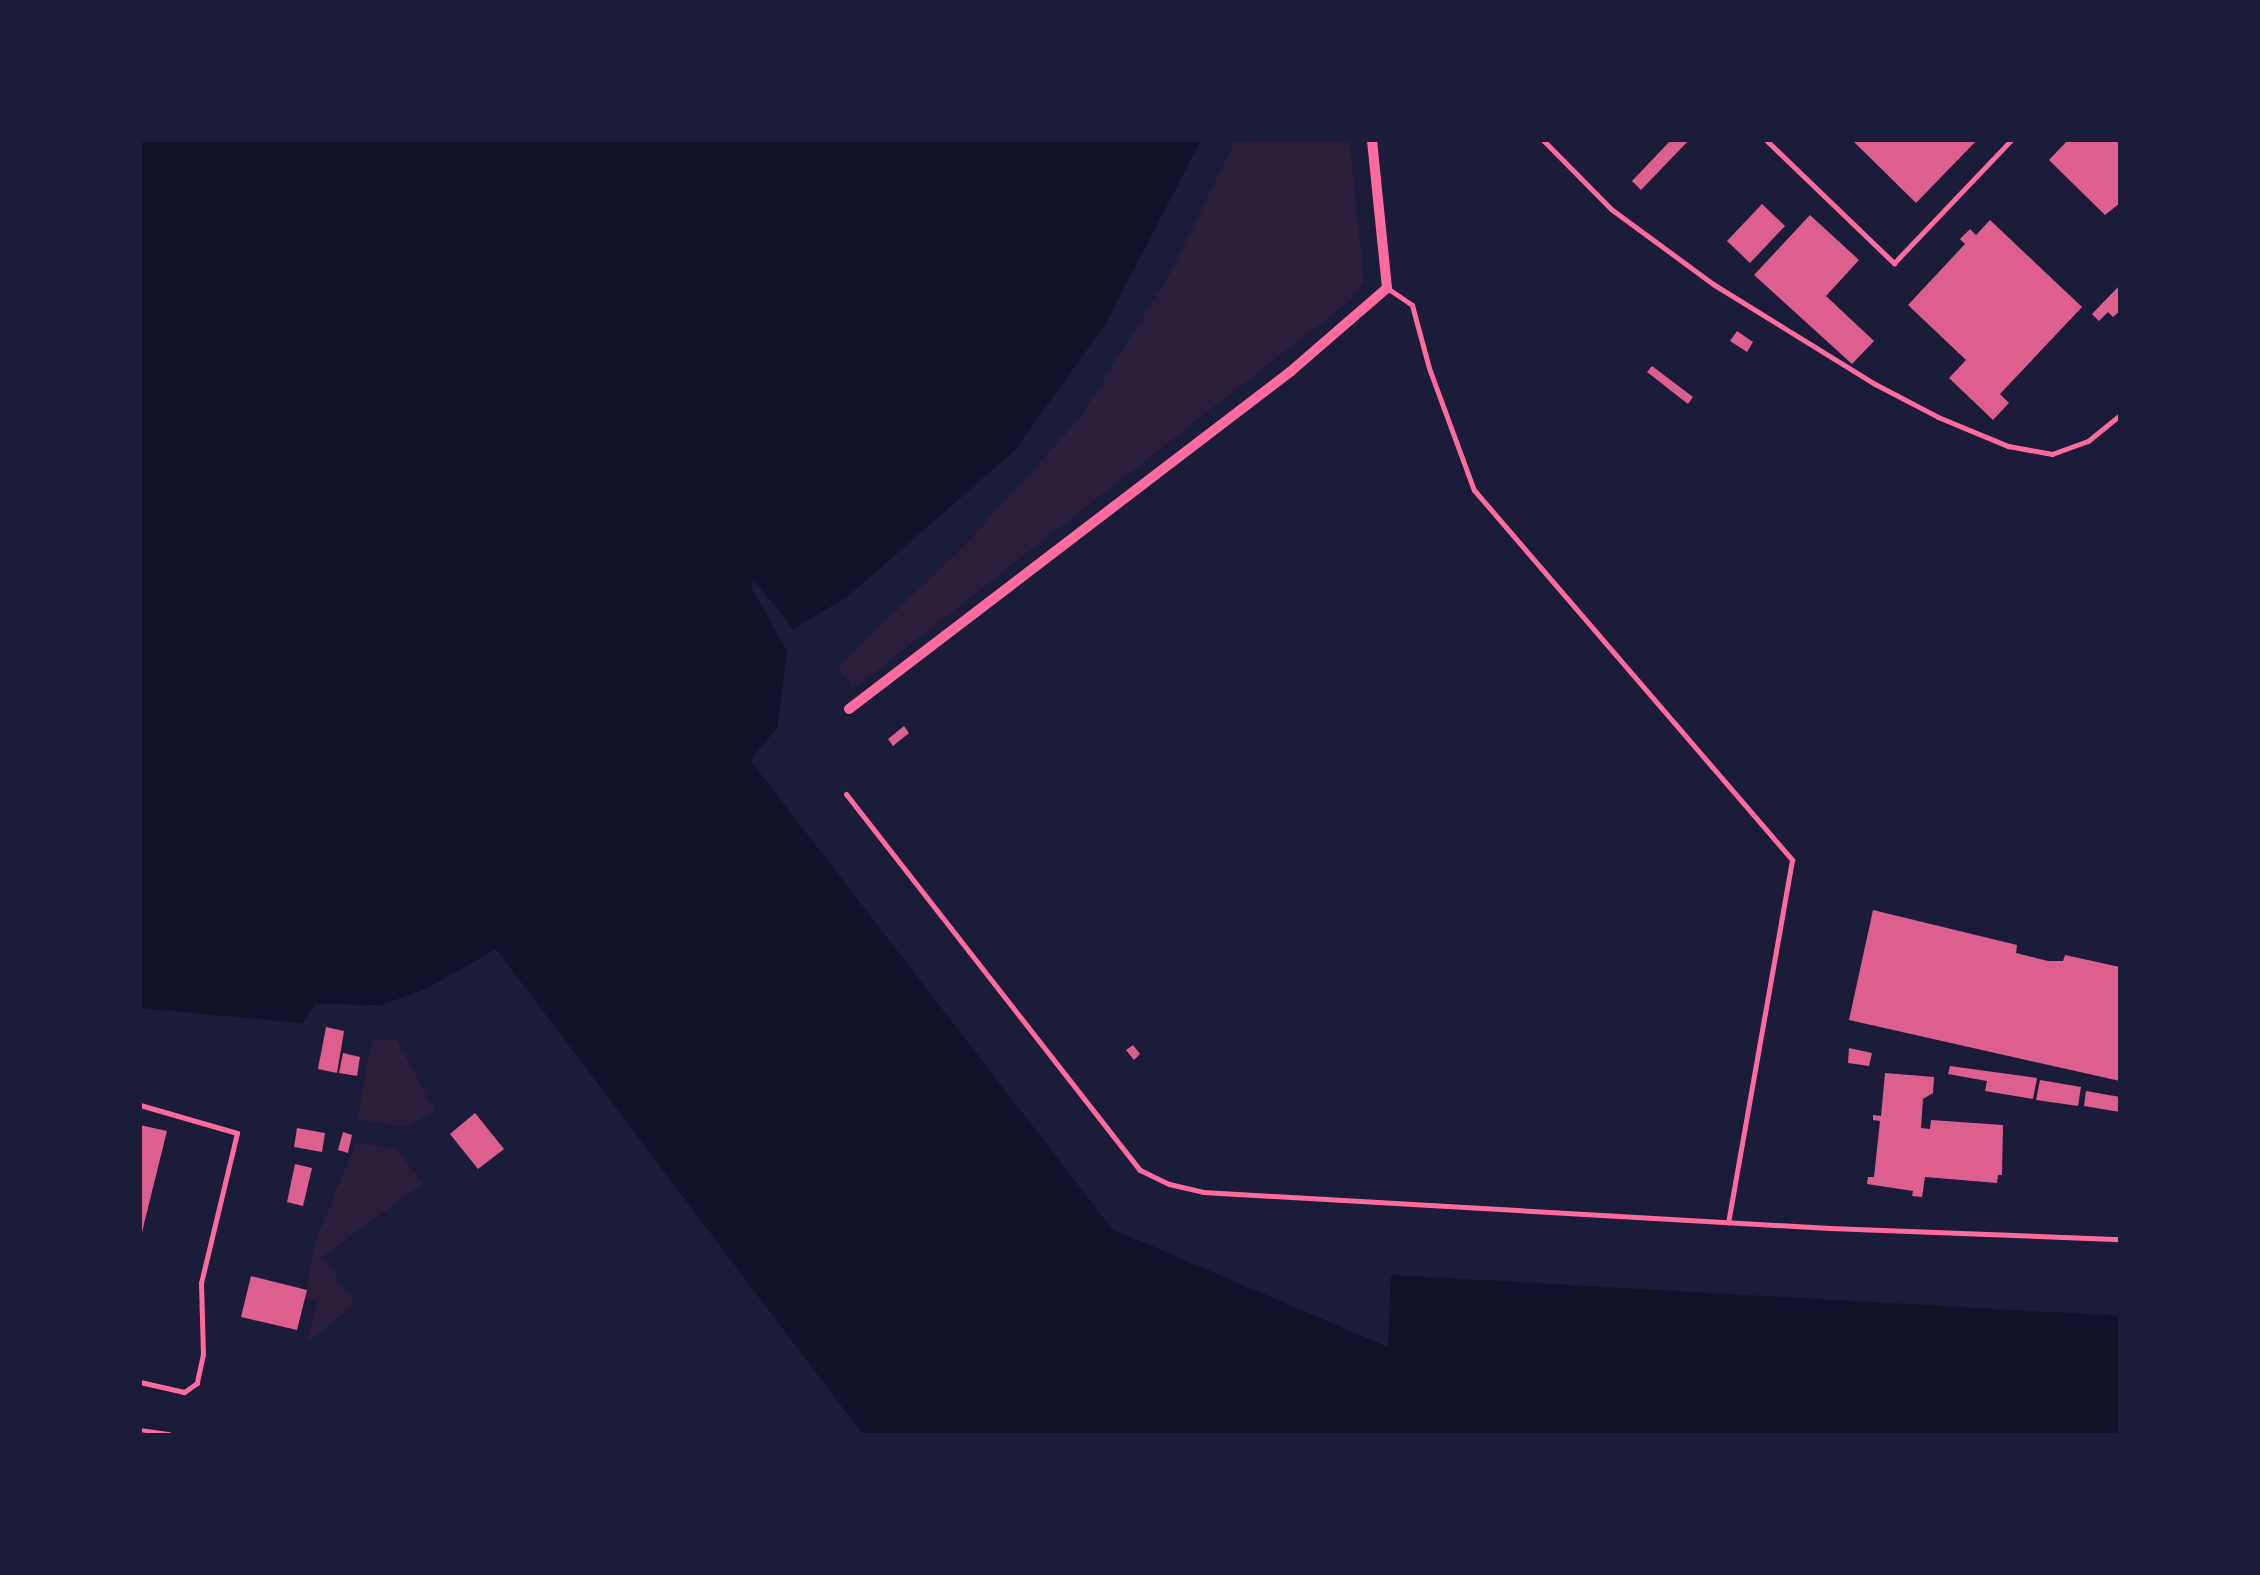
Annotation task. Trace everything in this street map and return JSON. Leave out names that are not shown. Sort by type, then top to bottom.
[{"type":"street","points":[[849,710],[1290,372],[1387,288],[1372,140]]},
{"type":"lane","points":[[1543,140],[1610,208],[1712,284],[1875,384],[1938,417],[2008,446],[2052,454],[2088,441],[2120,416]]},
{"type":"lane","points":[[1766,140],[1894,263],[2011,140]]},
{"type":"lane","points":[[1387,288],[1412,305],[1429,368],[1474,490],[1792,860],[1728,1222]]},
{"type":"lane","points":[[846,794],[1140,1170],[1203,1192],[1728,1222],[2120,1239]]},
{"type":"lane","points":[[140,1105],[237,1133],[201,1283],[203,1354],[197,1382],[184,1392],[140,1382]]},
{"type":"path","points":[[140,1430],[170,1434]]},
{"type":"shaded area","points":[[140,140],[1201,140],[1105,325],[1014,451],[847,597],[793,629],[753,579],[752,589],[787,651],[777,728],[750,760],[1112,1229],[1388,1347],[1391,1275],[2120,1316],[2120,1435],[863,1435],[496,949],[426,989],[381,1005],[316,1004],[302,1023],[140,1008]]},
{"type":"shaded area","points":[[1236,140],[1349,140],[1364,281],[1353,298],[853,689],[838,667],[966,544],[1079,419],[1167,279]]},
{"type":"shaded area","points":[[396,1039],[435,1111],[403,1127],[357,1119],[372,1041]]},
{"type":"shaded area","points":[[356,1143],[396,1149],[423,1183],[323,1256],[355,1304],[307,1342],[318,1300],[305,1298],[314,1245]]},
{"type":"building","points":[[1671,140],[1689,140],[1641,190],[1632,181]]},
{"type":"building","points":[[1852,140],[1977,140],[1916,203]]},
{"type":"building","points":[[2068,140],[2120,140],[2120,203],[2105,215],[2049,160]]},
{"type":"building","points":[[1762,204],[1785,226],[1750,263],[1727,241]]},
{"type":"building","points":[[1810,215],[1859,260],[1826,296],[1874,341],[1852,364],[1754,275]]},
{"type":"building","points":[[1990,220],[2082,307],[2000,394],[2009,403],[1993,420],[1949,378],[1966,360],[1908,305],[1965,244],[1960,239],[1970,229],[1976,235]]},
{"type":"building","points":[[2120,285],[2120,311],[2113,317],[2108,312],[2099,321],[2092,314]]},
{"type":"building","points":[[1737,331],[1753,342],[1747,352],[1730,341]]},
{"type":"building","points":[[1652,366],[1693,397],[1688,404],[1647,372]]},
{"type":"building","points":[[904,726],[909,733],[893,746],[888,739]]},
{"type":"building","points":[[1873,910],[2017,945],[2016,953],[2048,961],[2063,961],[2065,955],[2120,967],[2120,1081],[1849,1020]]},
{"type":"building","points":[[326,1027],[344,1031],[337,1073],[318,1069]]},
{"type":"building","points":[[1133,1045],[1140,1054],[1134,1060],[1126,1050]]},
{"type":"building","points":[[1849,1048],[1872,1053],[1869,1066],[1848,1063]]},
{"type":"building","points":[[343,1053],[360,1057],[357,1076],[339,1073]]},
{"type":"building","points":[[1950,1066],[2037,1078],[2033,1099],[1985,1091],[1987,1081],[1948,1074]]},
{"type":"building","points":[[1885,1073],[1934,1077],[1933,1093],[1923,1099],[1921,1128],[1930,1129],[1931,1120],[2003,1125],[2002,1175],[1998,1175],[1997,1183],[1925,1177],[1922,1197],[1912,1196],[1913,1191],[1867,1184],[1868,1177],[1874,1177],[1880,1121],[1873,1120],[1873,1115],[1881,1116]]},
{"type":"building","points":[[2040,1080],[2081,1087],[2078,1106],[2036,1100]]},
{"type":"building","points":[[2086,1091],[2120,1097],[2120,1112],[2084,1106]]},
{"type":"building","points":[[475,1113],[504,1149],[478,1169],[450,1134]]},
{"type":"building","points":[[140,1125],[167,1131],[141,1236],[140,1236]]},
{"type":"building","points":[[297,1128],[325,1133],[322,1152],[294,1147]]},
{"type":"building","points":[[343,1132],[352,1135],[348,1153],[338,1150]]},
{"type":"building","points":[[295,1164],[312,1168],[303,1206],[287,1202]]},
{"type":"building","points":[[251,1276],[307,1290],[297,1330],[241,1317]]}]
